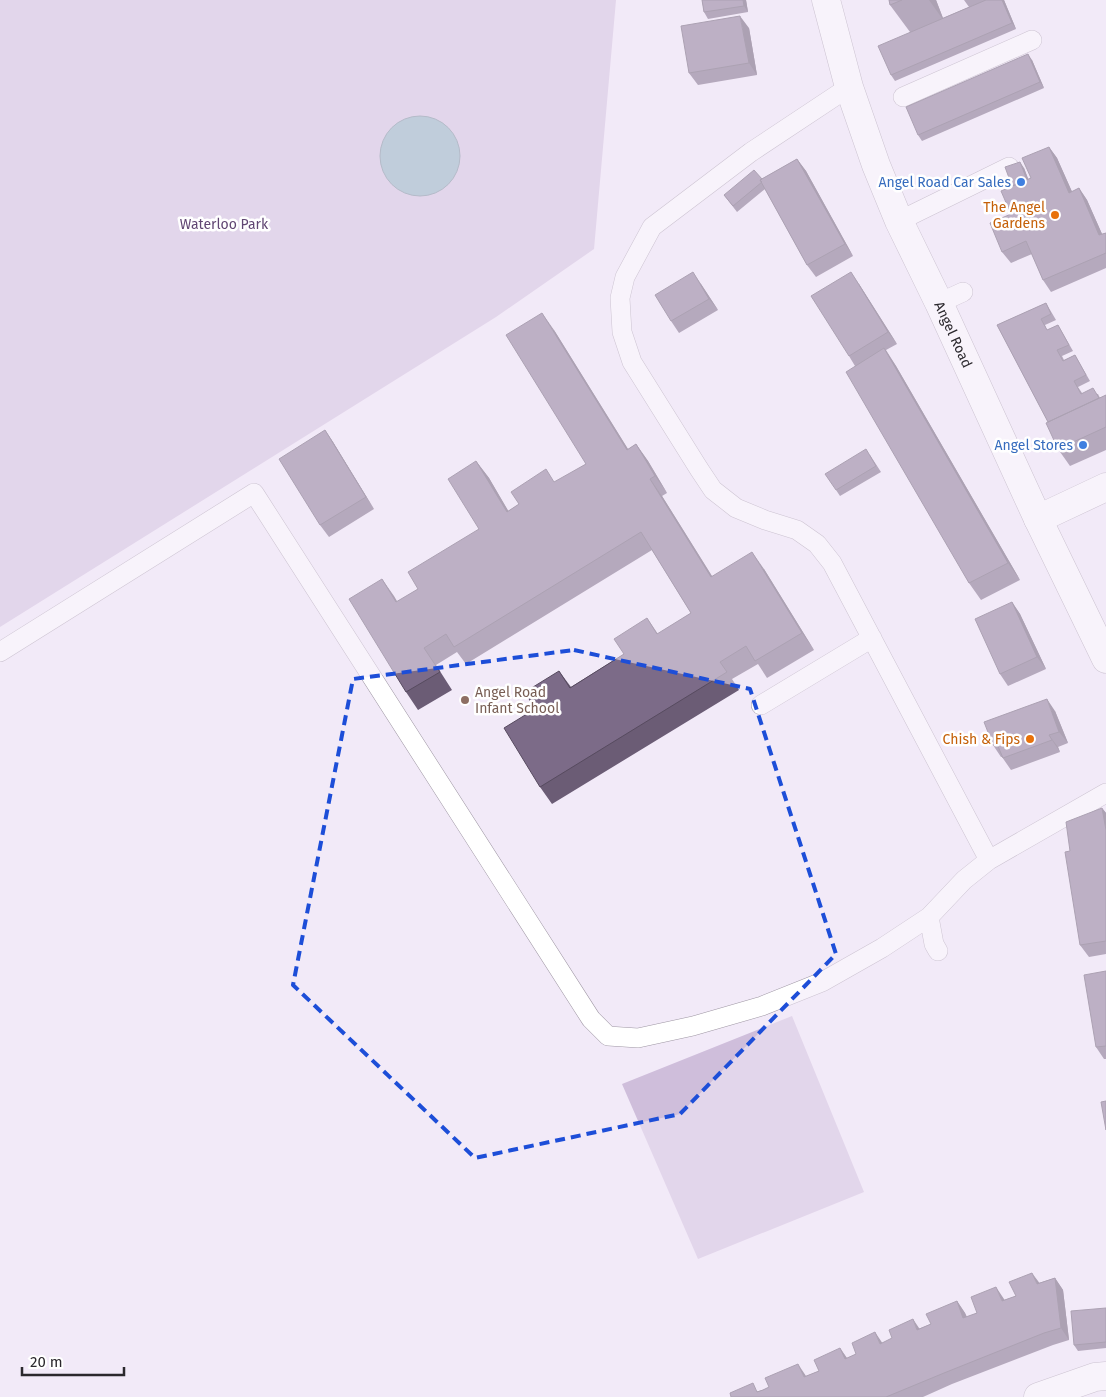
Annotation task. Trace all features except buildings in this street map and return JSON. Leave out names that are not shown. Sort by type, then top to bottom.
[{"type":"street","name":"Angel Road","points":[[826,0],[849,87],[876,165],[899,221],[1038,519],[1106,659]]},
{"type":"street","points":[[1038,519],[1106,487]]},
{"type":"street","points":[[1038,1397],[1095,1377],[1106,1376]]},
{"type":"lane","points":[[903,97],[1032,40]]},
{"type":"lane","points":[[849,87],[751,152],[652,227],[625,277],[620,298],[622,332],[632,362],[713,490],[736,508],[797,530],[817,544],[832,563],[989,860]]},
{"type":"lane","points":[[899,221],[1009,167]]},
{"type":"lane","points":[[938,303],[963,292]]},
{"type":"lane","points":[[0,652],[254,493],[591,1019],[608,1036],[638,1038],[693,1026],[762,1006],[822,982],[882,948],[929,917],[964,880],[989,860],[1106,793]]},
{"type":"lane","points":[[761,705],[872,638]]},
{"type":"lane","points":[[929,917],[934,944],[938,951]]},
{"type":"highlighted area","points":[[574,650],[750,689],[836,954],[680,1114],[475,1158],[293,985],[353,679]]},
{"type":"green space","name":"Waterloo Park","points":[[0,0],[616,0],[594,249],[496,317],[0,627]]},
{"type":"green space","points":[[792,1016],[864,1192],[698,1259],[622,1084]]},
{"type":"water","points":[[420,116],[435,119],[448,128],[457,141],[460,156],[457,171],[448,184],[435,193],[420,196],[405,193],[392,184],[383,171],[380,156],[383,141],[392,128],[405,119]]},
{"type":"place","name":"Angel Road Car Sales","points":[[1021,182]]},
{"type":"place","name":"The Angel Gardens","points":[[1055,215]]},
{"type":"place","name":"Angel Stores","points":[[1083,445]]},
{"type":"place","name":"Angel Road Infant School","points":[[465,700]]},
{"type":"place","name":"Chish & Fips","points":[[1030,739]]}]
